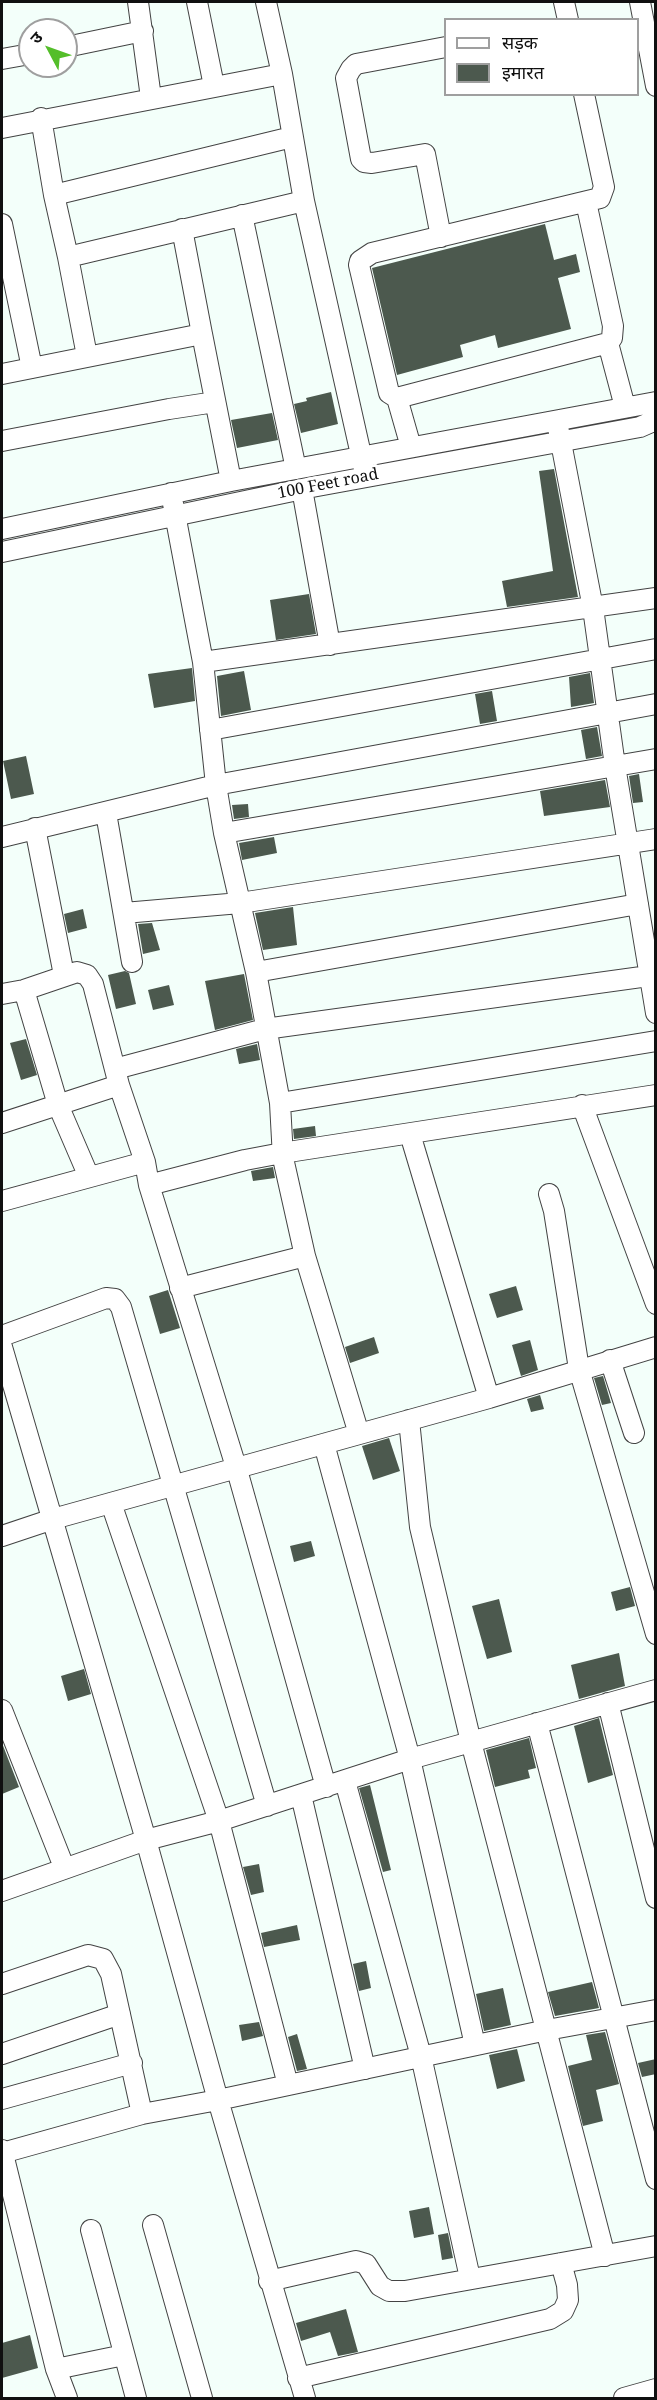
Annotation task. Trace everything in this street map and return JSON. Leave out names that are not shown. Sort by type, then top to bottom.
[{"type":"street","points":[[138,2],[151,98]]},
{"type":"street","points":[[197,2],[214,86]]},
{"type":"street","points":[[266,2],[282,74],[304,201],[366,477]]},
{"type":"street","points":[[564,2],[568,18]]},
{"type":"street","points":[[640,2],[656,86]]},
{"type":"street","points":[[78,44],[143,31]]},
{"type":"street","points":[[441,237],[425,154],[372,163],[364,162],[361,159],[346,78],[356,64],[444,47]]},
{"type":"street","points":[[2,59],[18,56]]},
{"type":"street","points":[[2,128],[41,118],[282,74]]},
{"type":"street","points":[[584,96],[604,187],[600,198],[368,255],[359,265],[388,393],[397,398],[608,343],[612,338],[613,326],[586,202]]},
{"type":"street","points":[[41,118],[54,195],[87,356]]},
{"type":"street","points":[[54,195],[292,137]]},
{"type":"street","points":[[68,257],[304,201]]},
{"type":"street","points":[[242,215],[296,469]]},
{"type":"street","points":[[2,224],[32,368]]},
{"type":"street","points":[[182,229],[231,481]]},
{"type":"street","points":[[2,374],[202,334]]},
{"type":"street","points":[[608,343],[625,407]]},
{"type":"street","points":[[397,398],[411,447]]},
{"type":"street","points":[[2,441],[216,402]]},
{"type":"street","name":"100 Feet road","points":[[2,529],[231,481],[656,402]]},
{"type":"street","points":[[557,419],[593,608],[615,766],[652,976],[656,1013]]},
{"type":"street","name":"100 Feet road","points":[[2,552],[302,489],[640,427],[656,420]]},
{"type":"street","points":[[302,489],[330,645]]},
{"type":"street","points":[[171,493],[202,662],[216,785],[224,833],[256,972],[280,1103],[282,1152],[305,1256],[359,1434]]},
{"type":"street","points":[[202,662],[656,598]]},
{"type":"street","points":[[210,730],[599,657],[656,649]]},
{"type":"street","points":[[2,837],[216,785],[554,724],[608,711],[656,704]]},
{"type":"street","points":[[224,833],[656,759]]},
{"type":"street","points":[[106,813],[132,962]]},
{"type":"street","points":[[34,828],[64,975]]},
{"type":"street","points":[[124,913],[240,903],[656,839]]},
{"type":"street","points":[[256,972],[638,904]]},
{"type":"street","points":[[2,994],[24,990],[77,972],[87,975],[93,984],[117,1077],[145,1162],[180,1288],[237,1470],[326,1787]]},
{"type":"street","points":[[2,1124],[58,1105],[117,1077],[265,1029],[652,976]]},
{"type":"street","points":[[24,990],[58,1105],[89,1177]]},
{"type":"street","points":[[280,1103],[656,1041]]},
{"type":"street","points":[[150,1185],[282,1152],[656,1095]]},
{"type":"street","points":[[582,1105],[656,1304]]},
{"type":"street","points":[[410,1134],[489,1398]]},
{"type":"street","points":[[2,1201],[145,1162]]},
{"type":"street","points":[[549,1194],[554,1211],[579,1369],[656,1634]]},
{"type":"street","points":[[180,1288],[305,1256]]},
{"type":"street","points":[[2,1336],[106,1298],[115,1299],[121,1307],[267,1806]]},
{"type":"street","points":[[2,1347],[305,2398]]},
{"type":"street","points":[[2,1536],[53,1519],[237,1470],[489,1398],[656,1347]]},
{"type":"street","points":[[610,1360],[634,1433]]},
{"type":"street","points":[[409,1420],[420,1527],[471,1742],[605,2256]]},
{"type":"street","points":[[324,1444],[410,1759],[475,2045]]},
{"type":"street","points":[[111,1503],[219,1821],[288,2085]]},
{"type":"street","points":[[2,1891],[64,1867],[146,1840],[219,1821],[410,1759],[656,1690]]},
{"type":"street","points":[[608,1703],[656,1898]]},
{"type":"street","points":[[2,1710],[64,1867]]},
{"type":"street","points":[[537,1723],[656,2179]]},
{"type":"street","points":[[345,1781],[421,2056],[470,2278]]},
{"type":"street","points":[[301,1795],[365,2069]]},
{"type":"street","points":[[2,1984],[88,1955],[103,1959],[111,1974],[142,2114]]},
{"type":"street","points":[[67,2398],[56,2369],[2,2151],[142,2114],[547,2030],[656,2010]]},
{"type":"street","points":[[2,2054],[120,2014]]},
{"type":"street","points":[[2,2099],[132,2064]]},
{"type":"street","points":[[153,2226],[202,2398]]},
{"type":"street","points":[[91,2230],[136,2398]]},
{"type":"street","points":[[270,2281],[356,2261],[366,2264],[380,2286],[389,2291],[405,2291],[656,2246]]},
{"type":"street","points":[[298,2378],[550,2319],[563,2312],[568,2300],[567,2285],[561,2263]]},
{"type":"street","points":[[56,2369],[124,2355]]},
{"type":"street","points":[[624,2398],[656,2389]]},
{"type":"building","points":[[545,224],[554,260],[576,254],[580,272],[558,278],[571,329],[498,348],[495,335],[460,345],[463,357],[397,375],[372,268]]},
{"type":"building","points":[[331,392],[338,424],[301,433],[294,404],[307,401],[306,398]]},
{"type":"building","points":[[272,413],[278,440],[237,448],[231,420]]},
{"type":"building","points":[[554,469],[578,597],[507,607],[502,581],[553,571],[539,471]]},
{"type":"building","points":[[309,594],[316,634],[276,640],[270,600]]},
{"type":"building","points":[[192,668],[195,701],[154,708],[148,674]]},
{"type":"building","points":[[244,671],[251,710],[221,716],[217,676]]},
{"type":"building","points":[[590,673],[594,703],[571,707],[569,677]]},
{"type":"building","points":[[492,691],[497,721],[480,724],[475,694]]},
{"type":"building","points":[[597,727],[602,756],[586,759],[581,730]]},
{"type":"building","points":[[26,756],[34,794],[11,799],[3,761]]},
{"type":"building","points":[[639,774],[643,802],[633,803],[629,776]]},
{"type":"building","points":[[605,780],[610,807],[544,816],[540,791]]},
{"type":"building","points":[[248,804],[249,817],[234,819],[232,805]]},
{"type":"building","points":[[274,837],[277,853],[242,860],[239,843]]},
{"type":"building","points":[[293,907],[297,945],[263,950],[255,913]]},
{"type":"building","points":[[83,909],[87,928],[68,933],[64,914]]},
{"type":"building","points":[[152,923],[160,950],[143,954],[138,924]]},
{"type":"building","points":[[125,971],[129,973],[136,1004],[116,1009],[108,975]]},
{"type":"building","points":[[244,974],[253,1020],[215,1030],[205,981]]},
{"type":"building","points":[[169,985],[174,1005],[153,1010],[148,990]]},
{"type":"building","points":[[26,1039],[37,1075],[21,1080],[10,1043]]},
{"type":"building","points":[[257,1044],[260,1060],[239,1064],[236,1049]]},
{"type":"building","points":[[315,1126],[316,1136],[294,1139],[293,1129]]},
{"type":"building","points":[[273,1167],[275,1178],[253,1181],[251,1171]]},
{"type":"building","points":[[516,1286],[523,1310],[497,1318],[489,1294]]},
{"type":"building","points":[[168,1290],[180,1328],[160,1334],[149,1296]]},
{"type":"building","points":[[374,1337],[379,1353],[350,1363],[345,1347]]},
{"type":"building","points":[[530,1340],[538,1370],[521,1376],[512,1345]]},
{"type":"building","points":[[603,1376],[611,1403],[602,1405],[594,1378]]},
{"type":"building","points":[[540,1395],[544,1409],[531,1412],[527,1399]]},
{"type":"building","points":[[389,1438],[400,1471],[373,1480],[362,1446]]},
{"type":"building","points":[[311,1541],[315,1556],[294,1562],[290,1546]]},
{"type":"building","points":[[630,1587],[635,1606],[616,1611],[611,1592]]},
{"type":"building","points":[[499,1599],[512,1652],[487,1659],[472,1606]]},
{"type":"building","points":[[619,1653],[625,1686],[579,1699],[571,1665]]},
{"type":"building","points":[[84,1669],[91,1694],[68,1701],[61,1676]]},
{"type":"building","points":[[599,1718],[613,1775],[588,1783],[574,1726]]},
{"type":"building","points":[[529,1738],[536,1768],[528,1770],[530,1778],[495,1787],[486,1750]]},
{"type":"building","points":[[2,1743],[19,1787],[2,1794]]},
{"type":"building","points":[[370,1785],[391,1870],[383,1872],[359,1788]]},
{"type":"building","points":[[259,1864],[264,1892],[251,1895],[243,1867]]},
{"type":"building","points":[[297,1925],[300,1940],[264,1947],[261,1933]]},
{"type":"building","points":[[366,1961],[371,1988],[359,1991],[353,1964]]},
{"type":"building","points":[[592,1982],[599,2008],[555,2016],[548,1992]]},
{"type":"building","points":[[503,1988],[511,2025],[484,2031],[476,1994]]},
{"type":"building","points":[[259,2022],[263,2036],[242,2041],[239,2025]]},
{"type":"building","points":[[605,2032],[619,2084],[596,2090],[603,2121],[583,2126],[568,2066],[592,2060],[586,2035]]},
{"type":"building","points":[[297,2034],[307,2069],[297,2071],[288,2037]]},
{"type":"building","points":[[517,2049],[525,2081],[497,2089],[489,2055]]},
{"type":"building","points":[[656,2059],[656,2074],[642,2077],[638,2063]]},
{"type":"building","points":[[429,2207],[434,2234],[414,2238],[409,2211]]},
{"type":"building","points":[[448,2233],[453,2258],[442,2260],[438,2235]]},
{"type":"building","points":[[346,2309],[358,2352],[338,2356],[330,2332],[301,2341],[296,2323]]},
{"type":"building","points":[[30,2335],[38,2368],[2,2378],[2,2343]]}]
